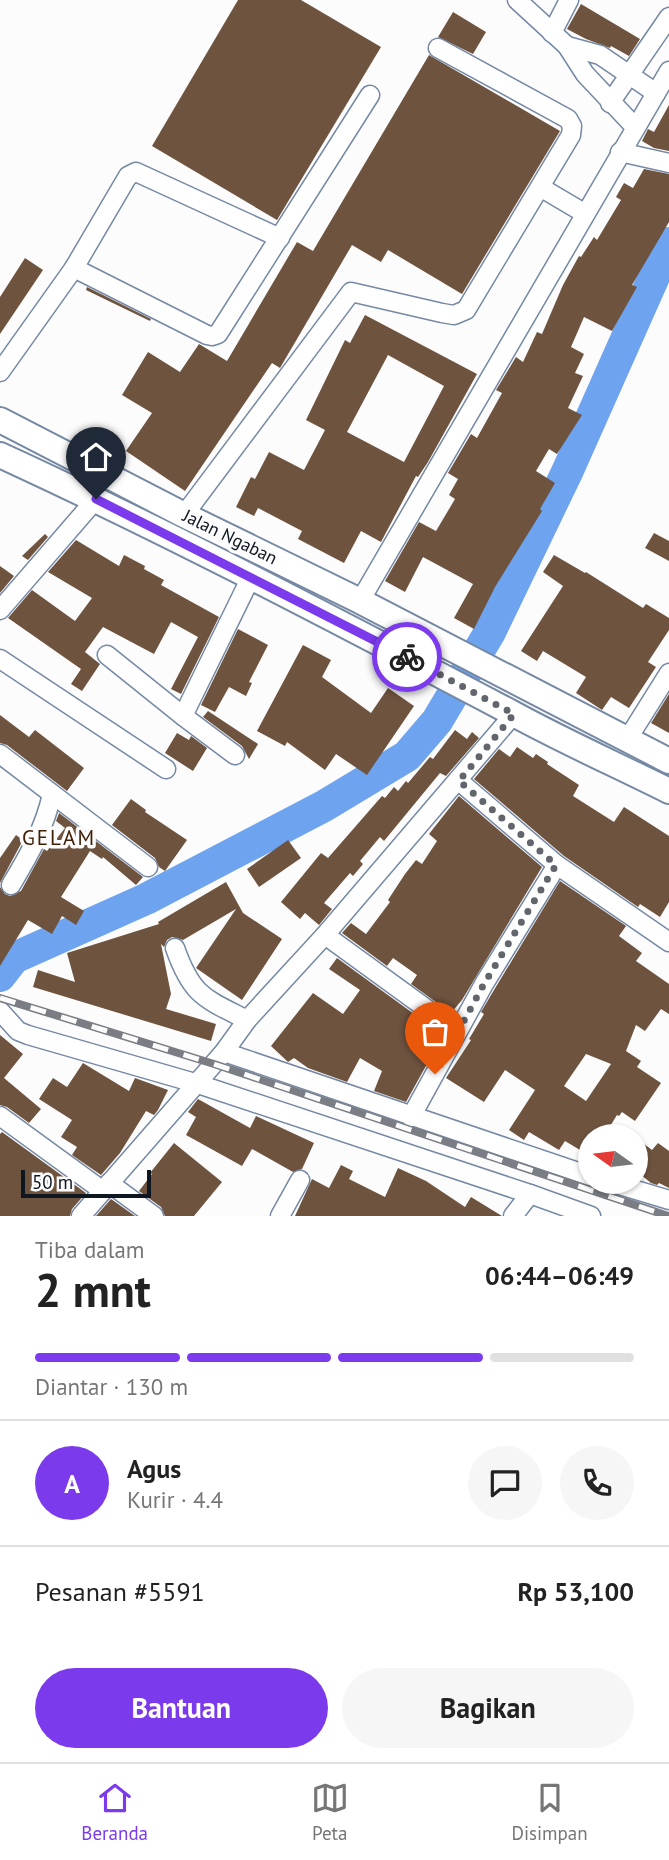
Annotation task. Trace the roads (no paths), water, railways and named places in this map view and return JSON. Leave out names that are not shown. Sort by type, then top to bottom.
[{"type":"highway","name":"Jalan Ngaban","points":[[0,420],[184,515],[360,601],[669,761]]},
{"type":"highway","points":[[0,455],[96,499],[669,791]]},
{"type":"street","points":[[517,0],[567,46],[584,74],[635,127]]},
{"type":"street","points":[[552,33],[569,0]]},
{"type":"street","points":[[610,103],[669,17]]},
{"type":"street","points":[[567,46],[600,55],[656,93]]},
{"type":"street","points":[[184,515],[351,292],[442,313],[454,314],[466,310],[572,135],[572,126],[568,119],[438,48]]},
{"type":"street","points":[[360,601],[669,71]]},
{"type":"street","points":[[74,268],[212,336],[218,334],[370,95]]},
{"type":"street","points":[[620,152],[669,163]]},
{"type":"street","points":[[0,372],[74,268],[128,176],[141,173],[280,238]]},
{"type":"street","points":[[540,187],[584,213]]},
{"type":"street","points":[[0,610],[96,499]]},
{"type":"street","points":[[183,716],[251,577]]},
{"type":"street","points":[[107,655],[235,755]]},
{"type":"street","points":[[0,659],[166,769]]},
{"type":"street","points":[[627,740],[669,673]]},
{"type":"street","points":[[81,1216],[224,1052],[247,1020],[325,936],[514,714]]},
{"type":"street","points":[[0,754],[148,867]]},
{"type":"street","points":[[459,781],[556,865],[669,942]]},
{"type":"street","points":[[11,884],[40,833],[52,794]]},
{"type":"street","points":[[411,1117],[457,1031],[556,865]]},
{"type":"street","points":[[325,936],[457,1031]]},
{"type":"street","points":[[175,948],[188,982],[210,1001],[247,1020]]},
{"type":"street","points":[[0,1011],[18,1031],[28,1035],[195,1083],[530,1194],[585,1215]]},
{"type":"street","points":[[224,1052],[578,1172]]},
{"type":"street","points":[[0,1116],[154,1216]]},
{"type":"street","points":[[280,1216],[300,1180]]},
{"type":"street","points":[[513,1216],[530,1194]]},
{"type":"street","points":[[648,1194],[669,1200]]},
{"type":"waterway","points":[[0,976],[14,958],[146,899],[324,806],[407,756],[437,721],[490,632],[568,470],[669,243]]},
{"type":"railway","points":[[0,998],[214,1064],[668,1216]]},
{"type":"district","name":"GELAM","points":[[59,838]]}]
